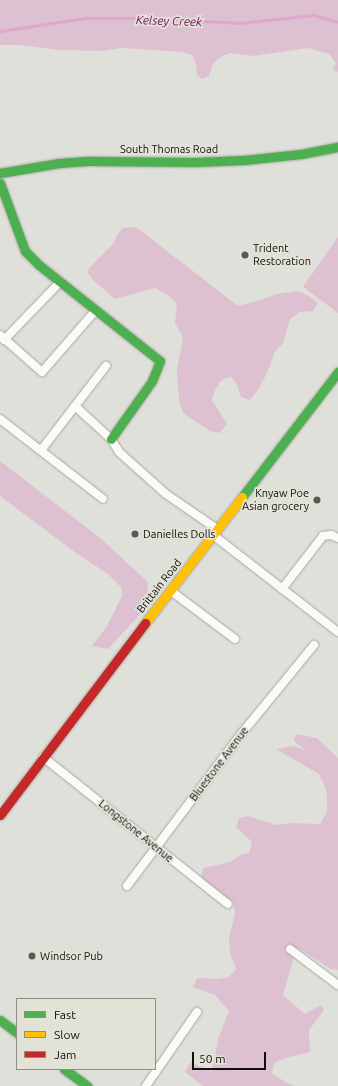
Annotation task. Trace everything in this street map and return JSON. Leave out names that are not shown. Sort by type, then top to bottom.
[{"type":"street","name":"South Thomas Road","points":[[0,173],[59,163],[91,161],[244,160],[301,154],[338,147]]},
{"type":"street","points":[[0,183],[25,251],[39,265],[160,361],[152,381],[111,439]]},
{"type":"street","points":[[60,282],[2,337],[42,372],[96,310]]},
{"type":"street","points":[[42,449],[106,366]]},
{"type":"street","name":"Brittain Road","points":[[0,815],[338,372]]},
{"type":"street","points":[[75,406],[111,439],[119,452],[166,494],[215,532],[282,589],[338,632]]},
{"type":"street","points":[[0,419],[42,449],[104,498]]},
{"type":"street","points":[[282,589],[323,536],[330,535],[338,538]]},
{"type":"street","points":[[171,591],[235,639]]},
{"type":"street","name":"Bluestone Avenue","points":[[127,886],[242,733],[314,644]]},
{"type":"street","name":"Longstone Avenue","points":[[43,757],[157,846],[228,904]]},
{"type":"street","points":[[290,949],[338,985]]},
{"type":"street","points":[[146,1086],[197,1012]]},
{"type":"street","points":[[0,1020],[16,1032]]},
{"type":"street","points":[[65,1070],[87,1086]]},
{"type":"shaded area","points":[[0,0],[338,0],[338,72],[332,69],[336,63],[329,54],[308,48],[254,56],[230,53],[219,58],[213,64],[209,76],[202,79],[197,75],[196,65],[192,55],[182,52],[121,48],[104,51],[59,50],[19,45],[0,45]]},
{"type":"shaded area","points":[[136,227],[238,306],[277,294],[297,291],[309,296],[318,303],[313,311],[300,312],[290,319],[283,343],[275,352],[266,375],[258,390],[250,400],[241,397],[237,385],[231,376],[221,381],[215,390],[212,400],[227,424],[220,433],[210,431],[183,413],[179,400],[177,370],[183,338],[175,323],[177,304],[168,295],[155,288],[115,299],[94,281],[88,273],[89,268],[113,244],[117,235],[123,228]]},
{"type":"shaded area","points":[[338,237],[338,313],[303,287]]},
{"type":"shaded area","points":[[0,461],[99,537],[148,582],[147,607],[108,649],[92,646],[107,626],[122,596],[121,587],[108,574],[76,553],[0,496]]},
{"type":"shaded area","points":[[297,734],[317,738],[338,758],[338,970],[331,969],[298,948],[294,957],[283,995],[305,1014],[321,1005],[324,1010],[309,1030],[310,1052],[286,1058],[274,1063],[272,1074],[293,1086],[203,1086],[185,1072],[191,1062],[211,1071],[215,1059],[218,1039],[229,1011],[215,995],[193,987],[197,978],[218,979],[229,977],[236,969],[230,953],[229,938],[235,913],[233,902],[213,889],[201,877],[203,868],[230,862],[242,854],[249,853],[252,842],[236,827],[239,818],[248,816],[276,825],[293,823],[320,824],[327,812],[327,799],[326,789],[319,774],[276,749],[293,746],[305,750],[293,740]]},
{"type":"waterway","name":"Kelsey Creek","points":[[0,31],[86,18],[155,18],[240,23],[314,15],[338,22]]},
{"type":"traffic: fast","points":[[0,173],[59,163],[91,161],[195,162],[244,160],[301,154],[338,147]]},
{"type":"traffic: fast","points":[[0,183],[25,251],[39,265],[160,361],[152,381],[111,439]]},
{"type":"traffic: fast","points":[[242,497],[338,372]]},
{"type":"traffic: fast","points":[[0,1020],[16,1032]]},
{"type":"traffic: fast","points":[[65,1070],[87,1086]]},
{"type":"traffic: slow","points":[[145,623],[242,497]]},
{"type":"traffic: jam","points":[[0,815],[145,623]]},
{"type":"place","name":"Trident Restoration","points":[[245,255]]},
{"type":"place","name":"Knyaw Poe Asian grocery","points":[[317,500]]},
{"type":"place","name":"Danielles Dolls","points":[[135,534]]},
{"type":"place","name":"Windsor Pub","points":[[32,956]]}]
